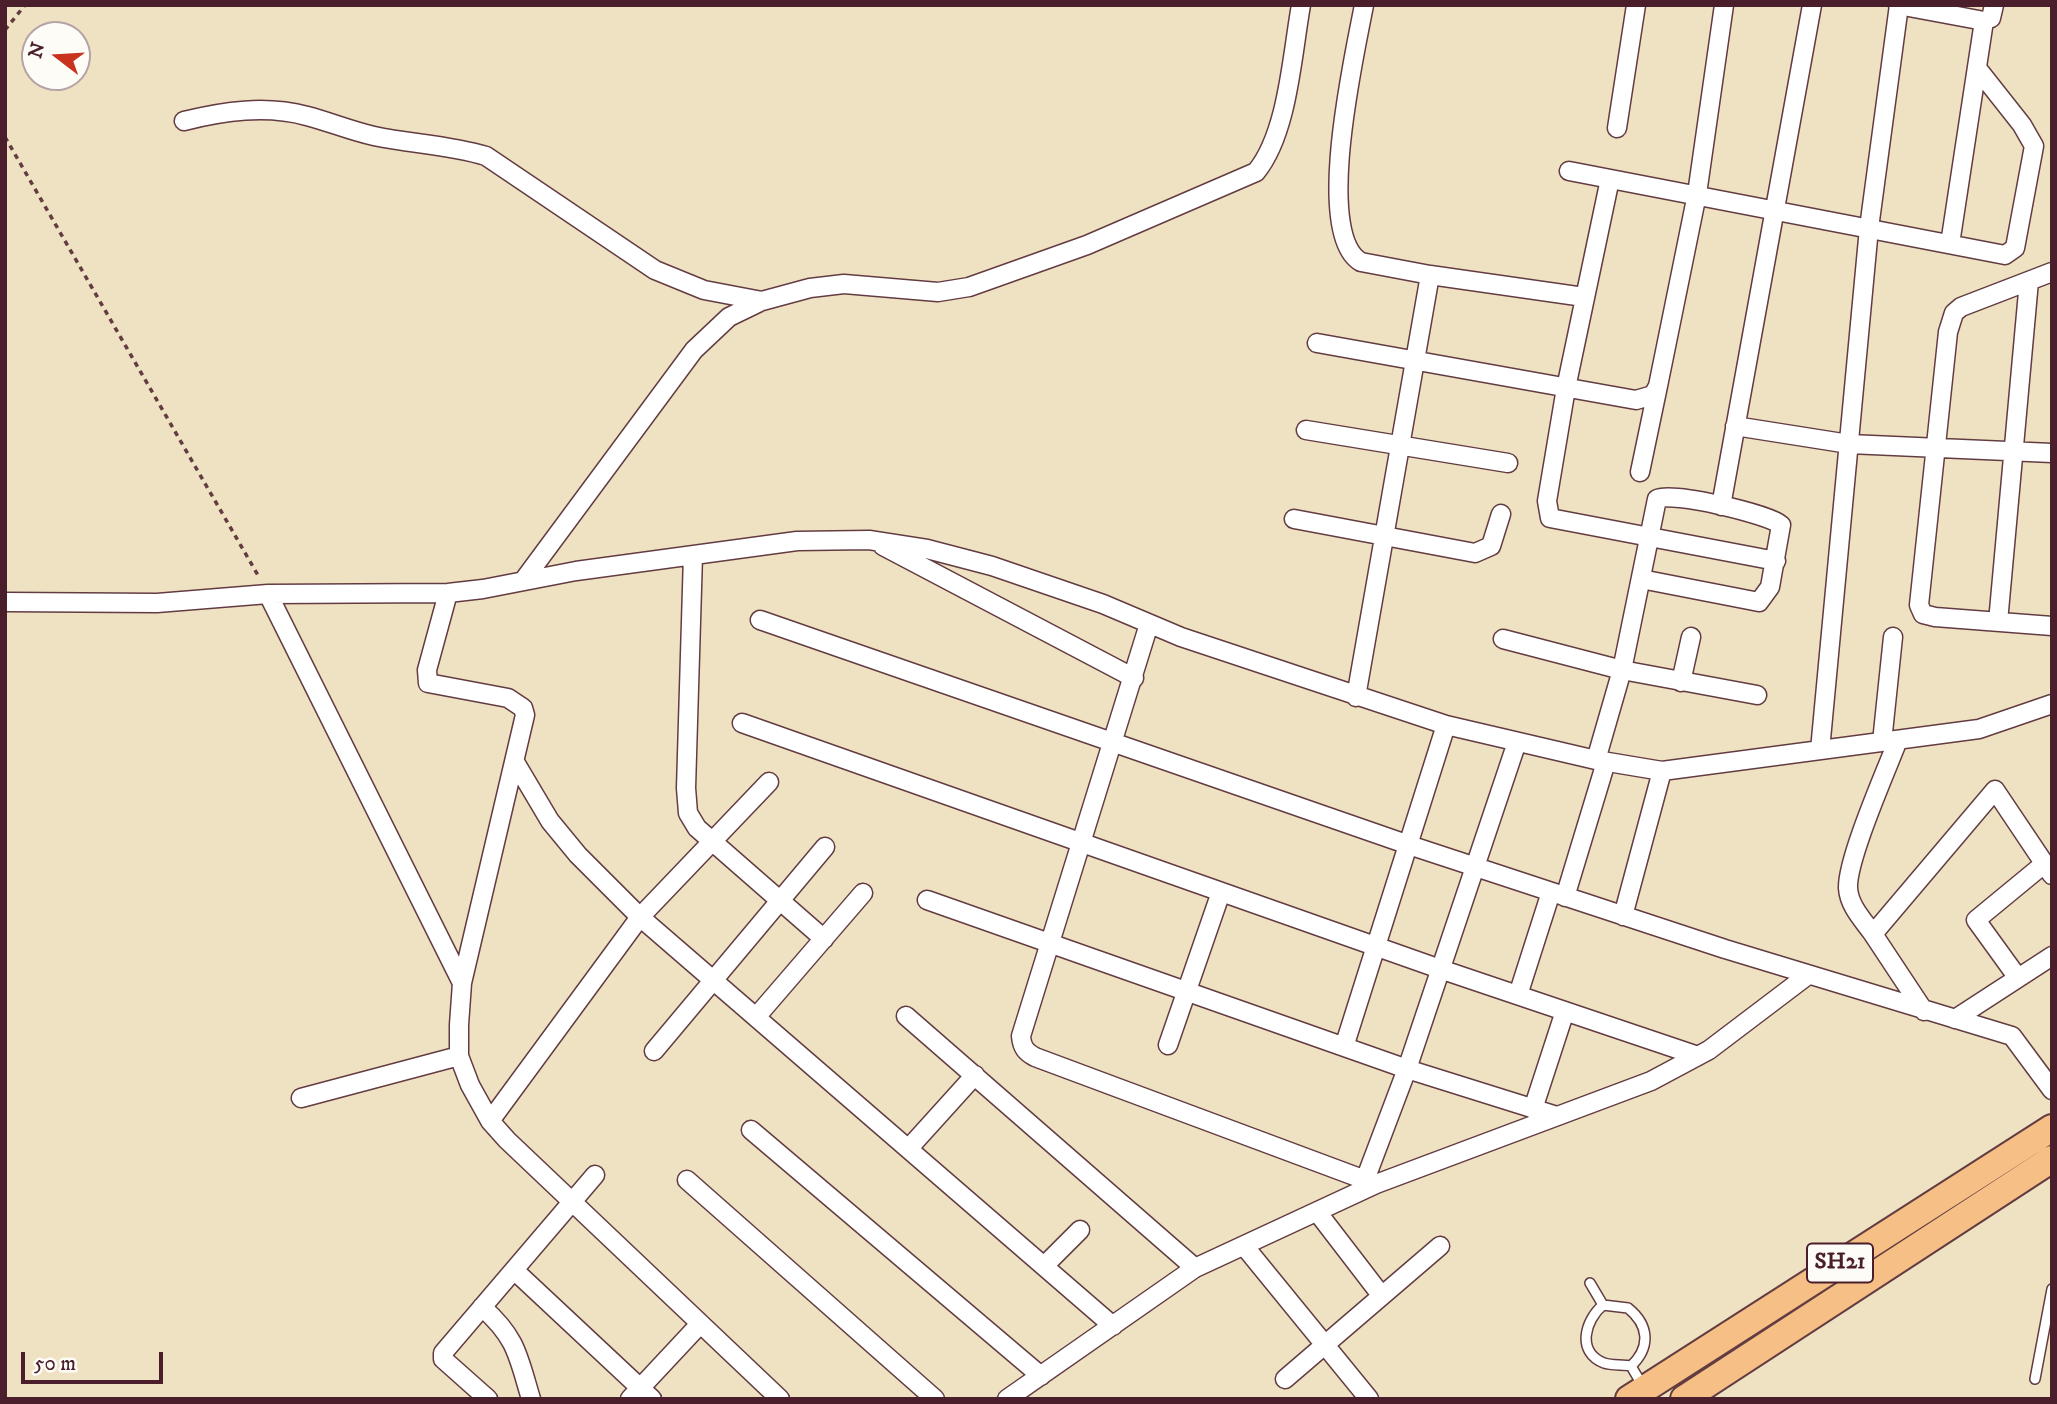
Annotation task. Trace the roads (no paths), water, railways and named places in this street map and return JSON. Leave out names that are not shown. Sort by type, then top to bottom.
[{"type":"main road","name":"SH21","points":[[1637,1394],[2052,1128]]},
{"type":"main road","name":"SH21","points":[[1684,1399],[2052,1159]]},
{"type":"street","points":[[523,581],[694,350],[729,317],[762,301],[810,288],[844,284],[938,292],[970,286],[1087,245],[1256,172],[1267,158],[1277,132],[1301,5]]},
{"type":"street","points":[[1364,5],[1340,143],[1338,175],[1344,244],[1351,257],[1361,262],[1430,275],[1584,297]]},
{"type":"street","points":[[1618,128],[1636,5]]},
{"type":"street","points":[[1640,472],[1697,194],[1724,5]]},
{"type":"street","points":[[1721,506],[1812,5]]},
{"type":"street","points":[[1820,750],[1869,228],[1899,5],[1984,21],[1991,18],[1994,5]]},
{"type":"street","points":[[1950,244],[1984,21]]},
{"type":"street","points":[[1569,171],[2005,255],[2011,253],[2015,247],[2034,146],[1977,68]]},
{"type":"street","points":[[184,121],[217,112],[260,110],[305,116],[376,136],[454,146],[475,153],[510,172],[655,270],[704,290],[762,301]]},
{"type":"street","points":[[1610,178],[1566,388],[1548,500],[1550,518],[1776,561]]},
{"type":"street","points":[[2052,272],[1954,313],[1948,332],[1919,605],[1923,614],[1935,617],[2052,626]]},
{"type":"street","points":[[1356,697],[1430,275]]},
{"type":"street","points":[[1998,622],[2029,281]]},
{"type":"street","points":[[1317,343],[1636,400],[1653,395],[1658,386]]},
{"type":"street","points":[[1735,426],[1849,444],[2052,453]]},
{"type":"street","points":[[1306,430],[1507,463]]},
{"type":"street","points":[[1518,995],[1558,895],[1601,761],[1641,579],[1654,506],[1661,496],[1721,506],[1769,518],[1781,525],[1770,587],[1759,602],[1641,579]]},
{"type":"street","points":[[1294,519],[1475,553],[1484,552],[1491,546],[1501,514]]},
{"type":"street","points":[[869,540],[1134,678]]},
{"type":"street","points":[[5,602],[157,603],[268,594],[448,593],[797,541],[869,540],[927,549],[992,566],[1356,697],[1446,725],[1601,761],[1662,771],[1979,729],[2052,704]]},
{"type":"street","points":[[693,555],[686,788],[688,813],[697,828],[824,939]]},
{"type":"street","points":[[448,593],[428,670],[428,683],[508,698],[523,708],[524,725],[462,983],[459,1056],[470,1085],[491,1121],[570,1203],[778,1398]]},
{"type":"street","points":[[268,594],[462,983]]},
{"type":"street","points":[[760,620],[1558,895],[1923,1011],[2012,1035],[2052,1090]]},
{"type":"street","points":[[1149,624],[1021,1036],[1026,1052],[1371,1182]]},
{"type":"street","points":[[1681,682],[1691,637]]},
{"type":"street","points":[[1893,637],[1890,741],[1852,864],[1848,887],[1852,906],[1923,1011]]},
{"type":"street","points":[[1503,639],[1622,670],[1757,695]]},
{"type":"street","points":[[742,723],[1440,969],[1698,1056]]},
{"type":"street","points":[[1344,1047],[1446,725]]},
{"type":"street","points":[[1371,1182],[1517,742]]},
{"type":"street","points":[[515,762],[557,829],[640,917],[1113,1326]]},
{"type":"street","points":[[1623,916],[1662,771]]},
{"type":"street","points":[[491,1121],[640,917],[769,782]]},
{"type":"street","points":[[1873,934],[1995,790],[2048,869],[1976,919],[2018,978]]},
{"type":"street","points":[[654,1051],[825,847]]},
{"type":"street","points":[[1168,1045],[1221,892]]},
{"type":"street","points":[[757,1017],[863,893]]},
{"type":"street","points":[[927,900],[1407,1069],[1557,1116]]},
{"type":"street","points":[[1955,1019],[2052,956]]},
{"type":"street","points":[[1007,1399],[1029,1393],[1041,1376],[1195,1268],[1318,1213],[1371,1182],[1651,1081],[1698,1056],[1808,975]]},
{"type":"street","points":[[1534,1109],[1566,1012]]},
{"type":"street","points":[[906,1016],[1195,1268]]},
{"type":"street","points":[[301,1098],[459,1056]]},
{"type":"street","points":[[909,1148],[975,1075]]},
{"type":"street","points":[[751,1130],[1041,1376]]},
{"type":"street","points":[[488,1399],[443,1359],[443,1353],[594,1175]]},
{"type":"street","points":[[687,1180],[935,1399]]},
{"type":"street","points":[[1318,1213],[1381,1295]]},
{"type":"street","points":[[1044,1266],[1080,1230]]},
{"type":"street","points":[[1284,1379],[1440,1246]]},
{"type":"street","points":[[1245,1247],[1369,1399]]},
{"type":"street","points":[[514,1270],[641,1395],[700,1324]]},
{"type":"street","points":[[482,1307],[502,1325],[513,1340],[531,1399]]},
{"type":"lane","points":[[1590,1283],[1603,1305]]},
{"type":"lane","points":[[2035,1379],[2052,1289]]},
{"type":"lane","points":[[1603,1305],[1628,1308],[1643,1325],[1644,1347],[1631,1366],[1637,1394]]},
{"type":"lane","points":[[1603,1305],[1586,1327],[1586,1342],[1592,1355],[1605,1363],[1631,1366]]}]
